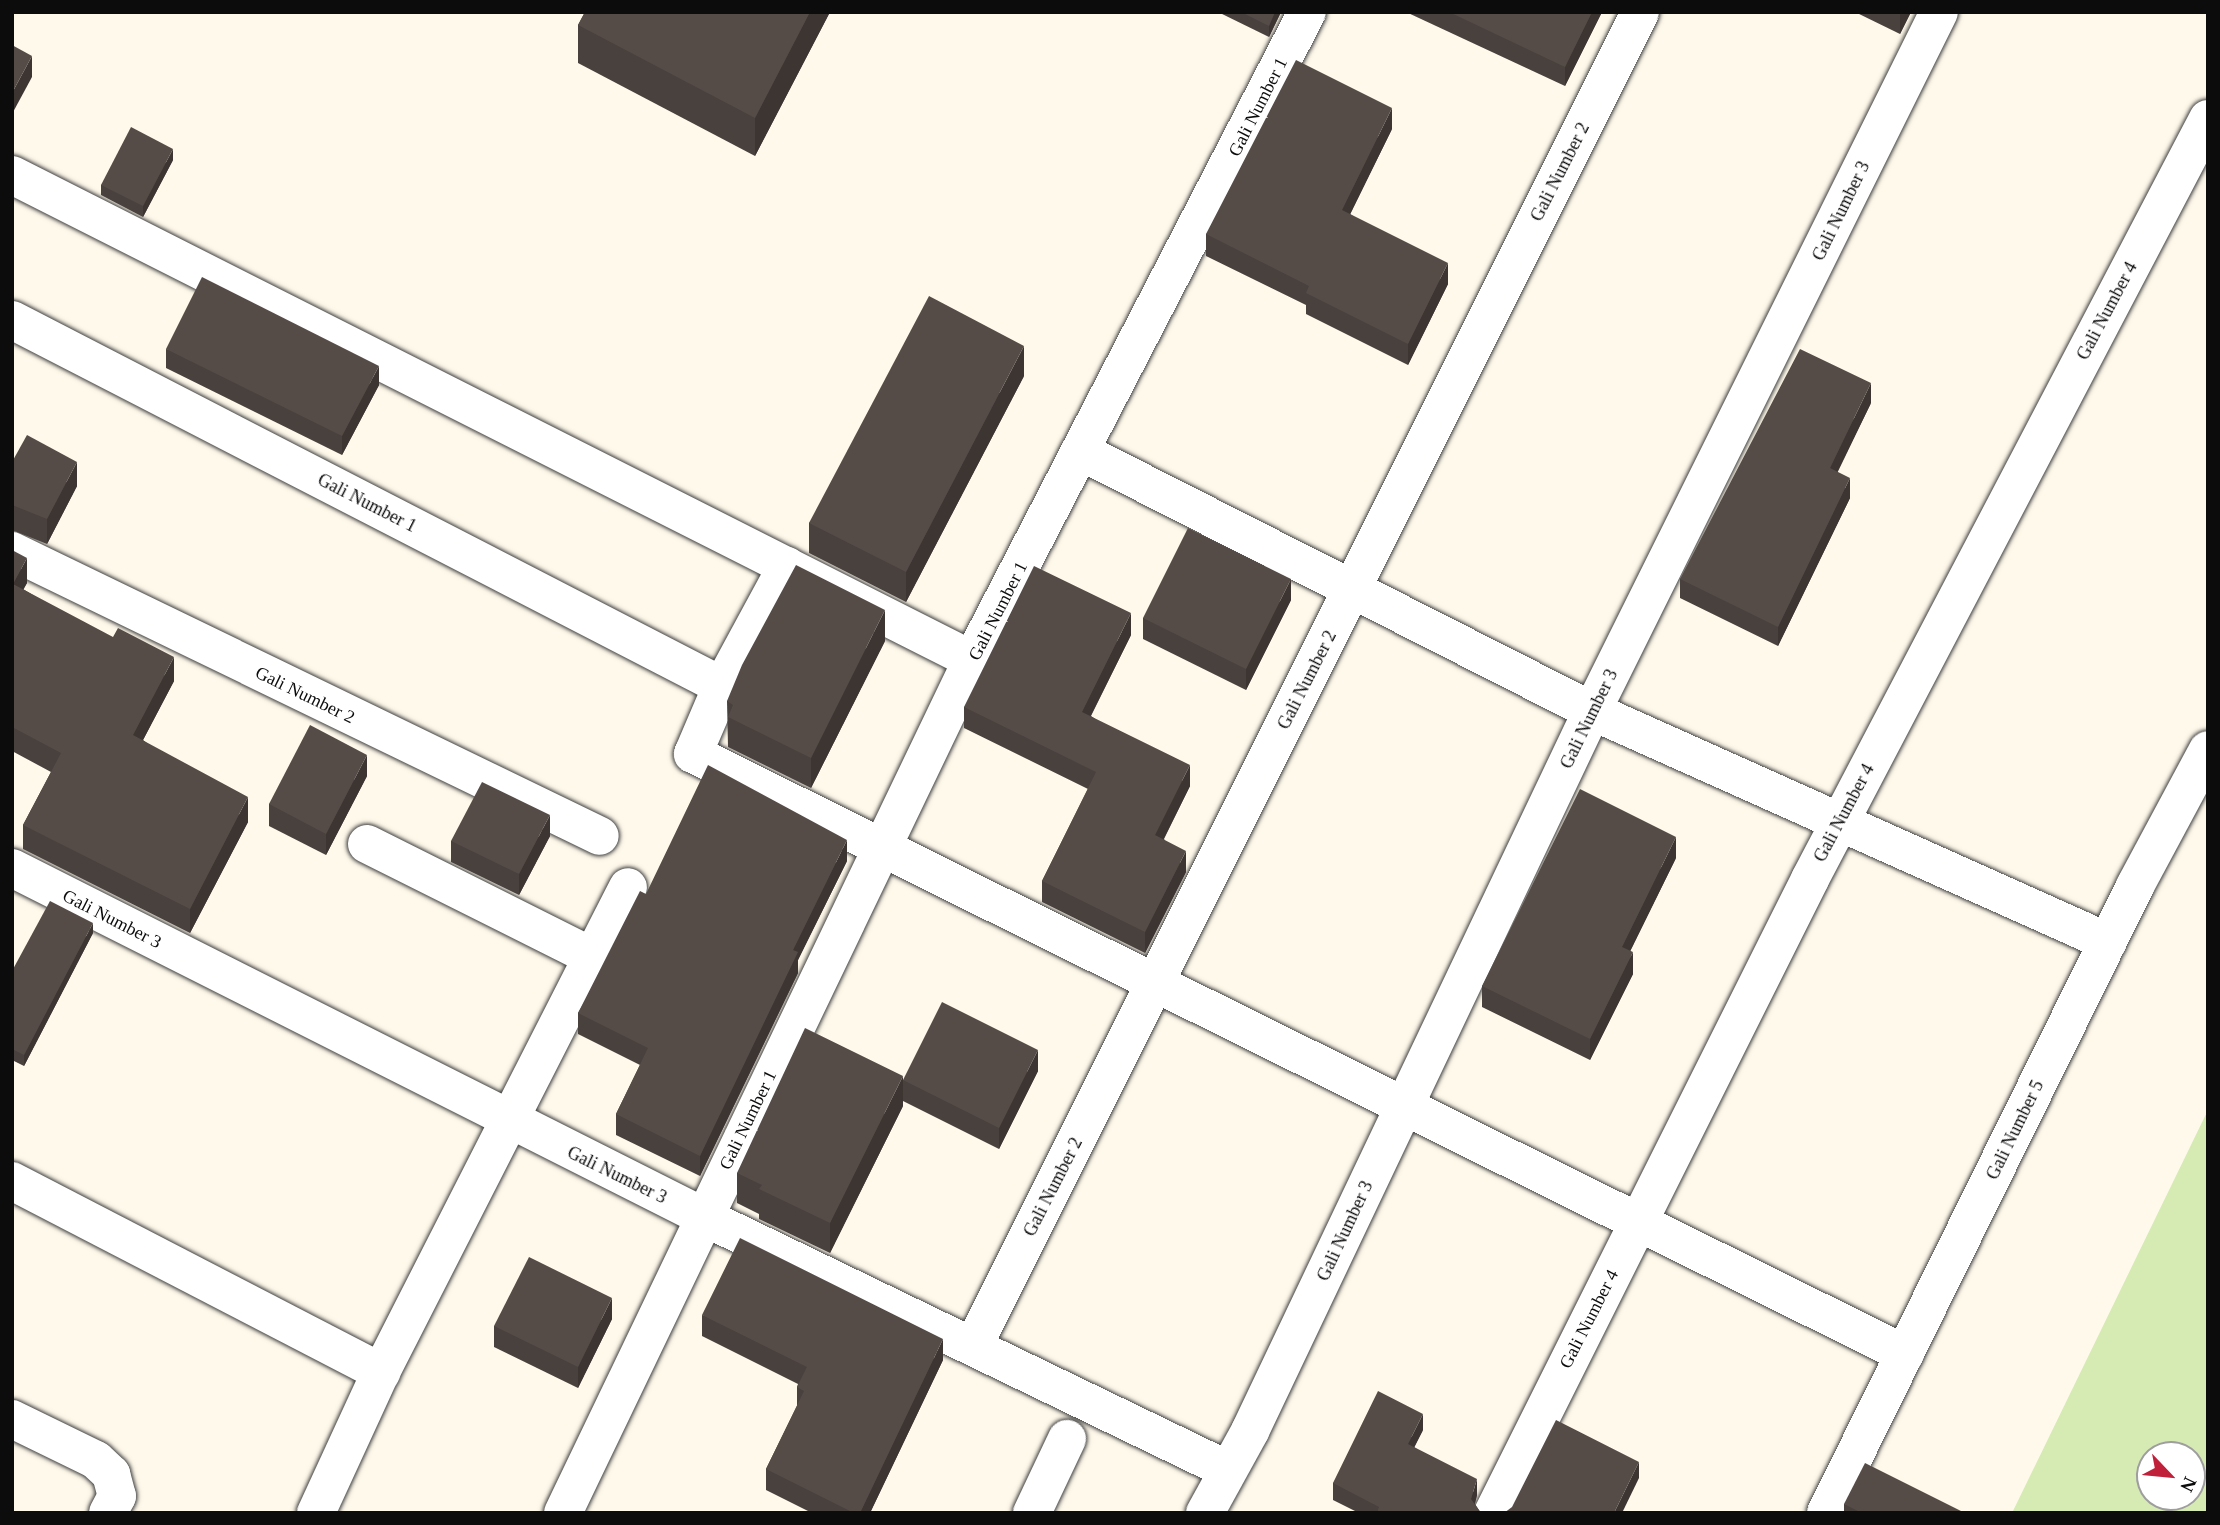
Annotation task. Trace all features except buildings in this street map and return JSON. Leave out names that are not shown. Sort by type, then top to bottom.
[{"type":"street","name":"Gali Number 1","points":[[563,1513],[702,1216],[972,660],[1307,12]]},
{"type":"street","name":"Gali Number 2","points":[[973,1347],[1640,12]]},
{"type":"street","name":"Gali Number 3","points":[[1205,1513],[1250,1431],[1592,711],[1939,12]]},
{"type":"street","name":"Gali Number 4","points":[[1493,1513],[1840,821],[2208,119]]},
{"type":"street","points":[[12,175],[972,660]]},
{"type":"street","name":"Gali Number 1","points":[[12,320],[722,686]]},
{"type":"street","points":[[1080,451],[1592,711],[2108,942]]},
{"type":"street","name":"Gali Number 2","points":[[12,551],[600,836]]},
{"type":"street","points":[[787,566],[722,686],[693,754],[1905,1354]]},
{"type":"street","name":"Gali Number 5","points":[[1826,1513],[2108,942],[2208,750]]},
{"type":"street","points":[[367,844],[593,957]]},
{"type":"street","name":"Gali Number 3","points":[[12,868],[510,1121],[1228,1470]]},
{"type":"street","points":[[316,1513],[381,1373],[628,887]]},
{"type":"street","points":[[12,1181],[381,1373]]},
{"type":"street","points":[[12,1419],[96,1460],[111,1474],[117,1496],[108,1513]]},
{"type":"street","points":[[1032,1513],[1067,1439]]},
{"type":"green space","points":[[2208,1110],[2208,1513],[2012,1513]]}]
